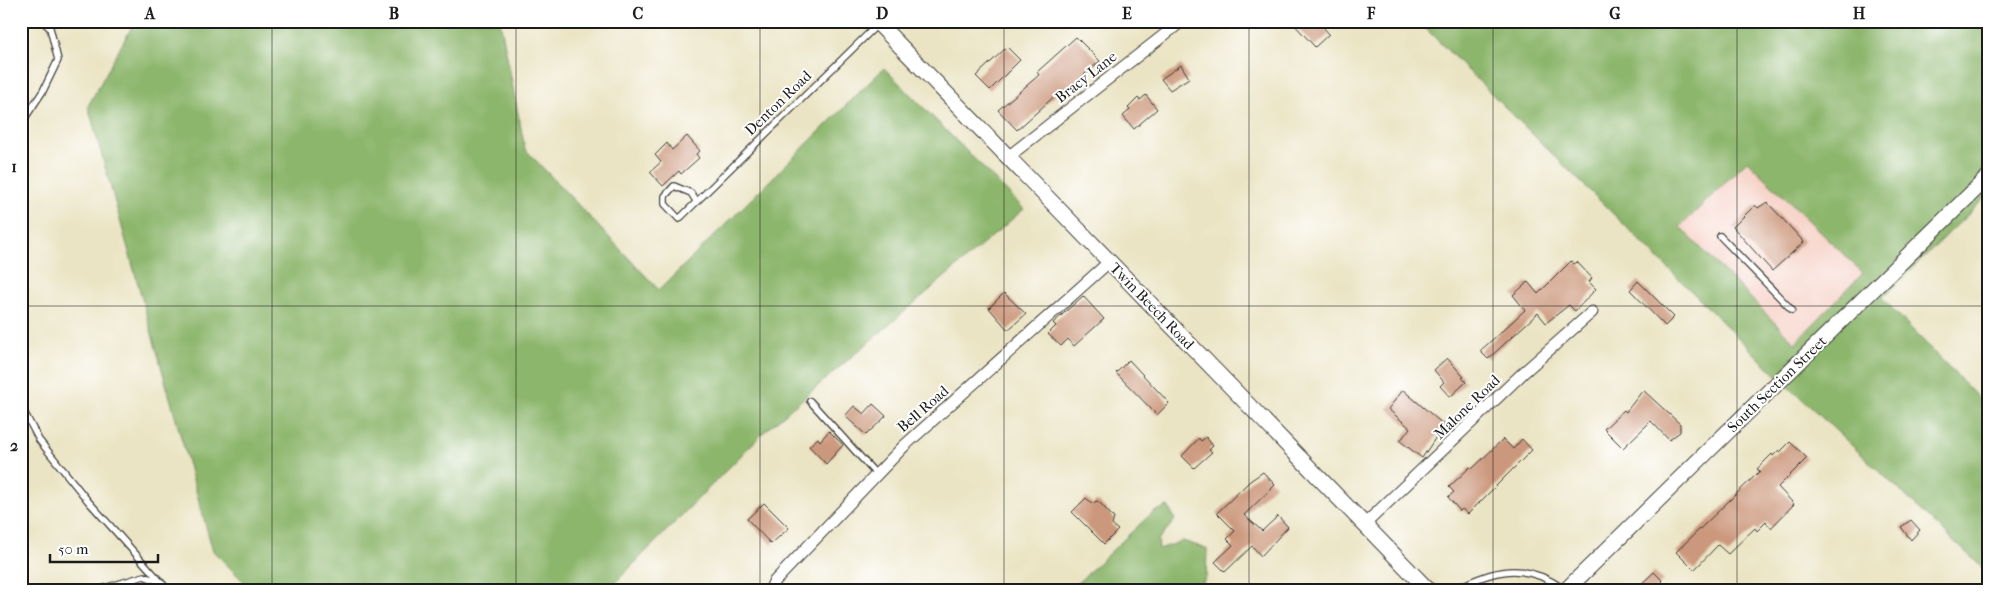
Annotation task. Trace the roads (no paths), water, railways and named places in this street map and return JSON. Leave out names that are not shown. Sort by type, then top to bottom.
[{"type":"street","name":"Bracy Lane","points":[[1008,157],[1182,21]]},
{"type":"street","name":"Twin Beech Road","points":[[877,22],[1429,591]]},
{"type":"street","name":"South Section Street","points":[[1566,590],[1985,185]]},
{"type":"street","name":"Bell Road","points":[[770,591],[774,582],[876,473],[1109,262]]},
{"type":"street","name":"Malone Road","points":[[1365,524],[1523,373],[1592,312]]},
{"type":"lane","points":[[21,124],[43,91],[58,60],[50,28],[42,21]]},
{"type":"lane","name":"Denton Road","points":[[696,201],[691,193],[674,186],[665,196],[665,204],[678,219],[877,22]]},
{"type":"lane","points":[[1720,236],[1792,310]]},
{"type":"lane","points":[[810,401],[876,473]]},
{"type":"lane","points":[[22,407],[39,440],[82,493],[168,591]]},
{"type":"lane","points":[[1452,591],[1470,581],[1498,572],[1524,570],[1551,580],[1566,590]]},
{"type":"lane","points":[[95,591],[115,588],[144,576],[160,582]]}]
